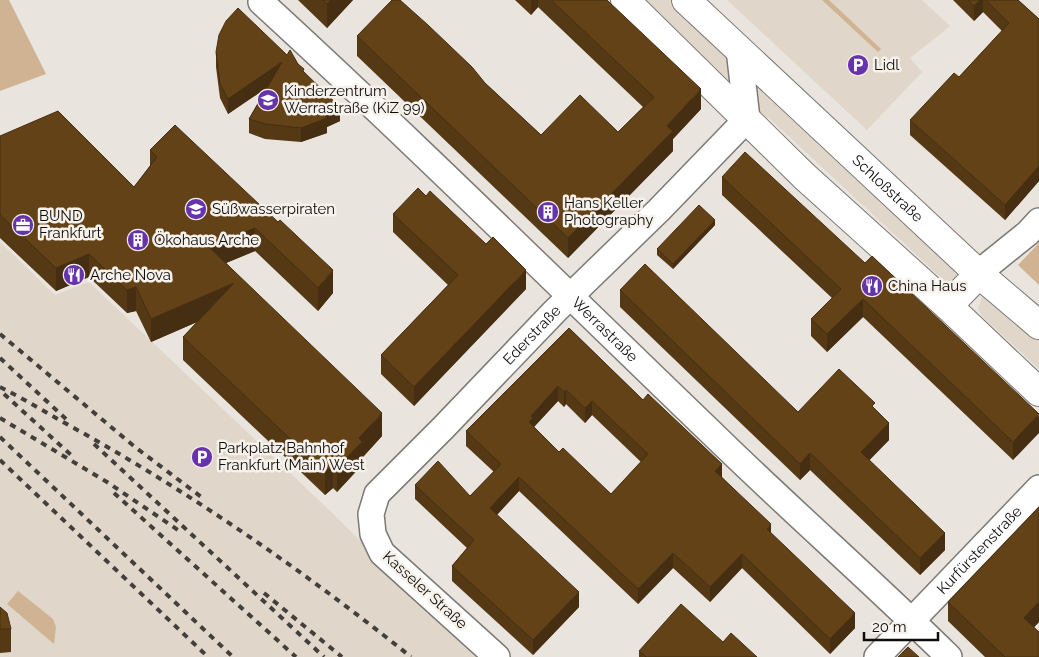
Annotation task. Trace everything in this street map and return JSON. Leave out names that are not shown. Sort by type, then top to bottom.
[{"type":"street","points":[[625,0],[820,191],[948,306],[1039,392]]},
{"type":"street","name":"Schloßstraße","points":[[686,0],[979,274],[1039,325]]},
{"type":"street","name":"Werrastraße","points":[[261,2],[326,61],[785,504],[913,621],[949,657]]},
{"type":"street","points":[[739,49],[747,119]]},
{"type":"street","name":"Ederstraße","points":[[371,514],[377,494],[397,476],[571,296],[659,210],[747,119]]},
{"type":"street","points":[[948,306],[987,266],[1028,233],[1039,221]]},
{"type":"street","name":"Kurfürstenstraße","points":[[877,657],[1039,488]]},
{"type":"street","name":"Kasseler Straße","points":[[371,514],[373,534],[382,553],[497,657]]},
{"type":"shaded area","points":[[0,0],[9,0],[46,74],[0,91]]},
{"type":"shaded area","points":[[635,0],[674,0],[728,47],[733,95]]},
{"type":"shaded area","name":"Lidl","points":[[727,0],[922,0],[950,26],[910,58],[922,72],[867,130]]},
{"type":"shaded area","points":[[822,0],[829,0],[881,49],[878,52]]},
{"type":"shaded area","points":[[755,73],[968,273],[950,286],[768,117],[761,123],[751,101]]},
{"type":"shaded area","points":[[0,242],[55,295],[89,282],[481,657],[0,657]]},
{"type":"shaded area","points":[[1039,243],[1039,285],[1018,265]]},
{"type":"shaded area","points":[[985,288],[1039,337],[1039,369],[982,316],[978,309]]},
{"type":"shaded area","points":[[18,591],[53,619],[56,627],[54,644],[7,604]]},
{"type":"building","points":[[323,0],[331,0],[327,4]]},
{"type":"building","points":[[392,0],[400,0],[428,25],[472,67],[485,83],[541,135],[580,95],[618,132],[654,97],[551,0],[607,0],[701,89],[667,126],[673,131],[568,238],[357,36]]},
{"type":"building","points":[[968,0],[980,0],[974,6]]},
{"type":"building","points":[[986,0],[1018,0],[1039,19],[1039,166],[1005,205],[910,120],[954,73],[959,77],[1009,23]]},
{"type":"building","points":[[238,8],[287,55],[290,50],[298,64],[304,69],[303,71],[340,107],[324,114],[327,118],[301,128],[265,124],[249,119],[282,62],[228,99],[220,84],[216,52],[219,35],[226,21]]},
{"type":"building","points":[[58,111],[134,187],[157,157],[150,150],[175,125],[278,222],[280,220],[333,270],[318,288],[255,228],[209,247],[382,413],[359,438],[362,442],[337,468],[333,465],[325,472],[183,337],[234,283],[151,319],[136,287],[127,290],[89,254],[56,268],[0,215],[0,136]]},
{"type":"building","points":[[745,152],[865,263],[872,256],[1039,414],[1013,442],[863,299],[827,334],[811,319],[841,289],[722,177]]},
{"type":"building","points":[[418,188],[426,196],[430,191],[486,244],[493,237],[526,270],[414,387],[381,355],[458,275],[393,214]]},
{"type":"building","points":[[699,205],[715,220],[673,264],[657,249]]},
{"type":"building","points":[[645,264],[798,412],[839,369],[875,403],[872,406],[889,423],[861,452],[945,533],[920,558],[810,453],[800,464],[620,290]]},
{"type":"building","points":[[569,328],[643,400],[648,394],[722,464],[715,471],[771,524],[767,529],[855,613],[830,639],[742,554],[710,587],[673,553],[638,589],[519,477],[490,508],[579,592],[533,640],[452,566],[474,540],[415,485],[438,461],[470,496],[501,464],[466,431]],"holes":[[[558,386],[564,392],[566,390],[585,408],[592,401],[648,454],[611,494],[563,448],[559,452],[529,422],[533,418],[531,416]]]},
{"type":"building","points":[[1039,507],[1039,602],[1024,618],[1039,632],[1039,657],[1005,657],[948,602]]},
{"type":"building","points":[[681,604],[723,642],[731,633],[757,657],[646,657],[639,651]]},
{"type":"building","points":[[0,607],[7,613],[11,629],[0,629]]},
{"type":"building","points":[[908,647],[919,657],[898,657]]},
{"type":"railway","points":[[0,334],[135,447],[204,499]]},
{"type":"railway","points":[[0,358],[66,419]]},
{"type":"railway","points":[[0,387],[126,458],[252,538],[332,596],[411,657]]},
{"type":"railway","points":[[4,394],[71,455]]},
{"type":"railway","points":[[0,418],[107,482],[178,530]]},
{"type":"railway","points":[[0,437],[233,657]]},
{"type":"railway","points":[[94,444],[324,657]]},
{"type":"railway","points":[[0,460],[208,657]]},
{"type":"railway","points":[[114,493],[296,657]]},
{"type":"railway","points":[[264,593],[342,657]]},
{"type":"place","name":"Lidl","points":[[858,65]]},
{"type":"place","name":"Kinderzentrum Werrastraße (KiZ 99)","points":[[268,100]]},
{"type":"place","name":"Süßwasserpiraten","points":[[196,209]]},
{"type":"place","name":"Hans Keller Photography","points":[[548,212]]},
{"type":"place","name":"BUND Frankfurt","points":[[23,225]]},
{"type":"place","name":"Ökohaus Arche","points":[[138,240]]},
{"type":"place","name":"Arche Nova","points":[[74,275]]},
{"type":"place","name":"China Haus","points":[[872,286]]},
{"type":"place","name":"Parkplatz Bahnhof Frankfurt (Main) West","points":[[202,457]]}]
